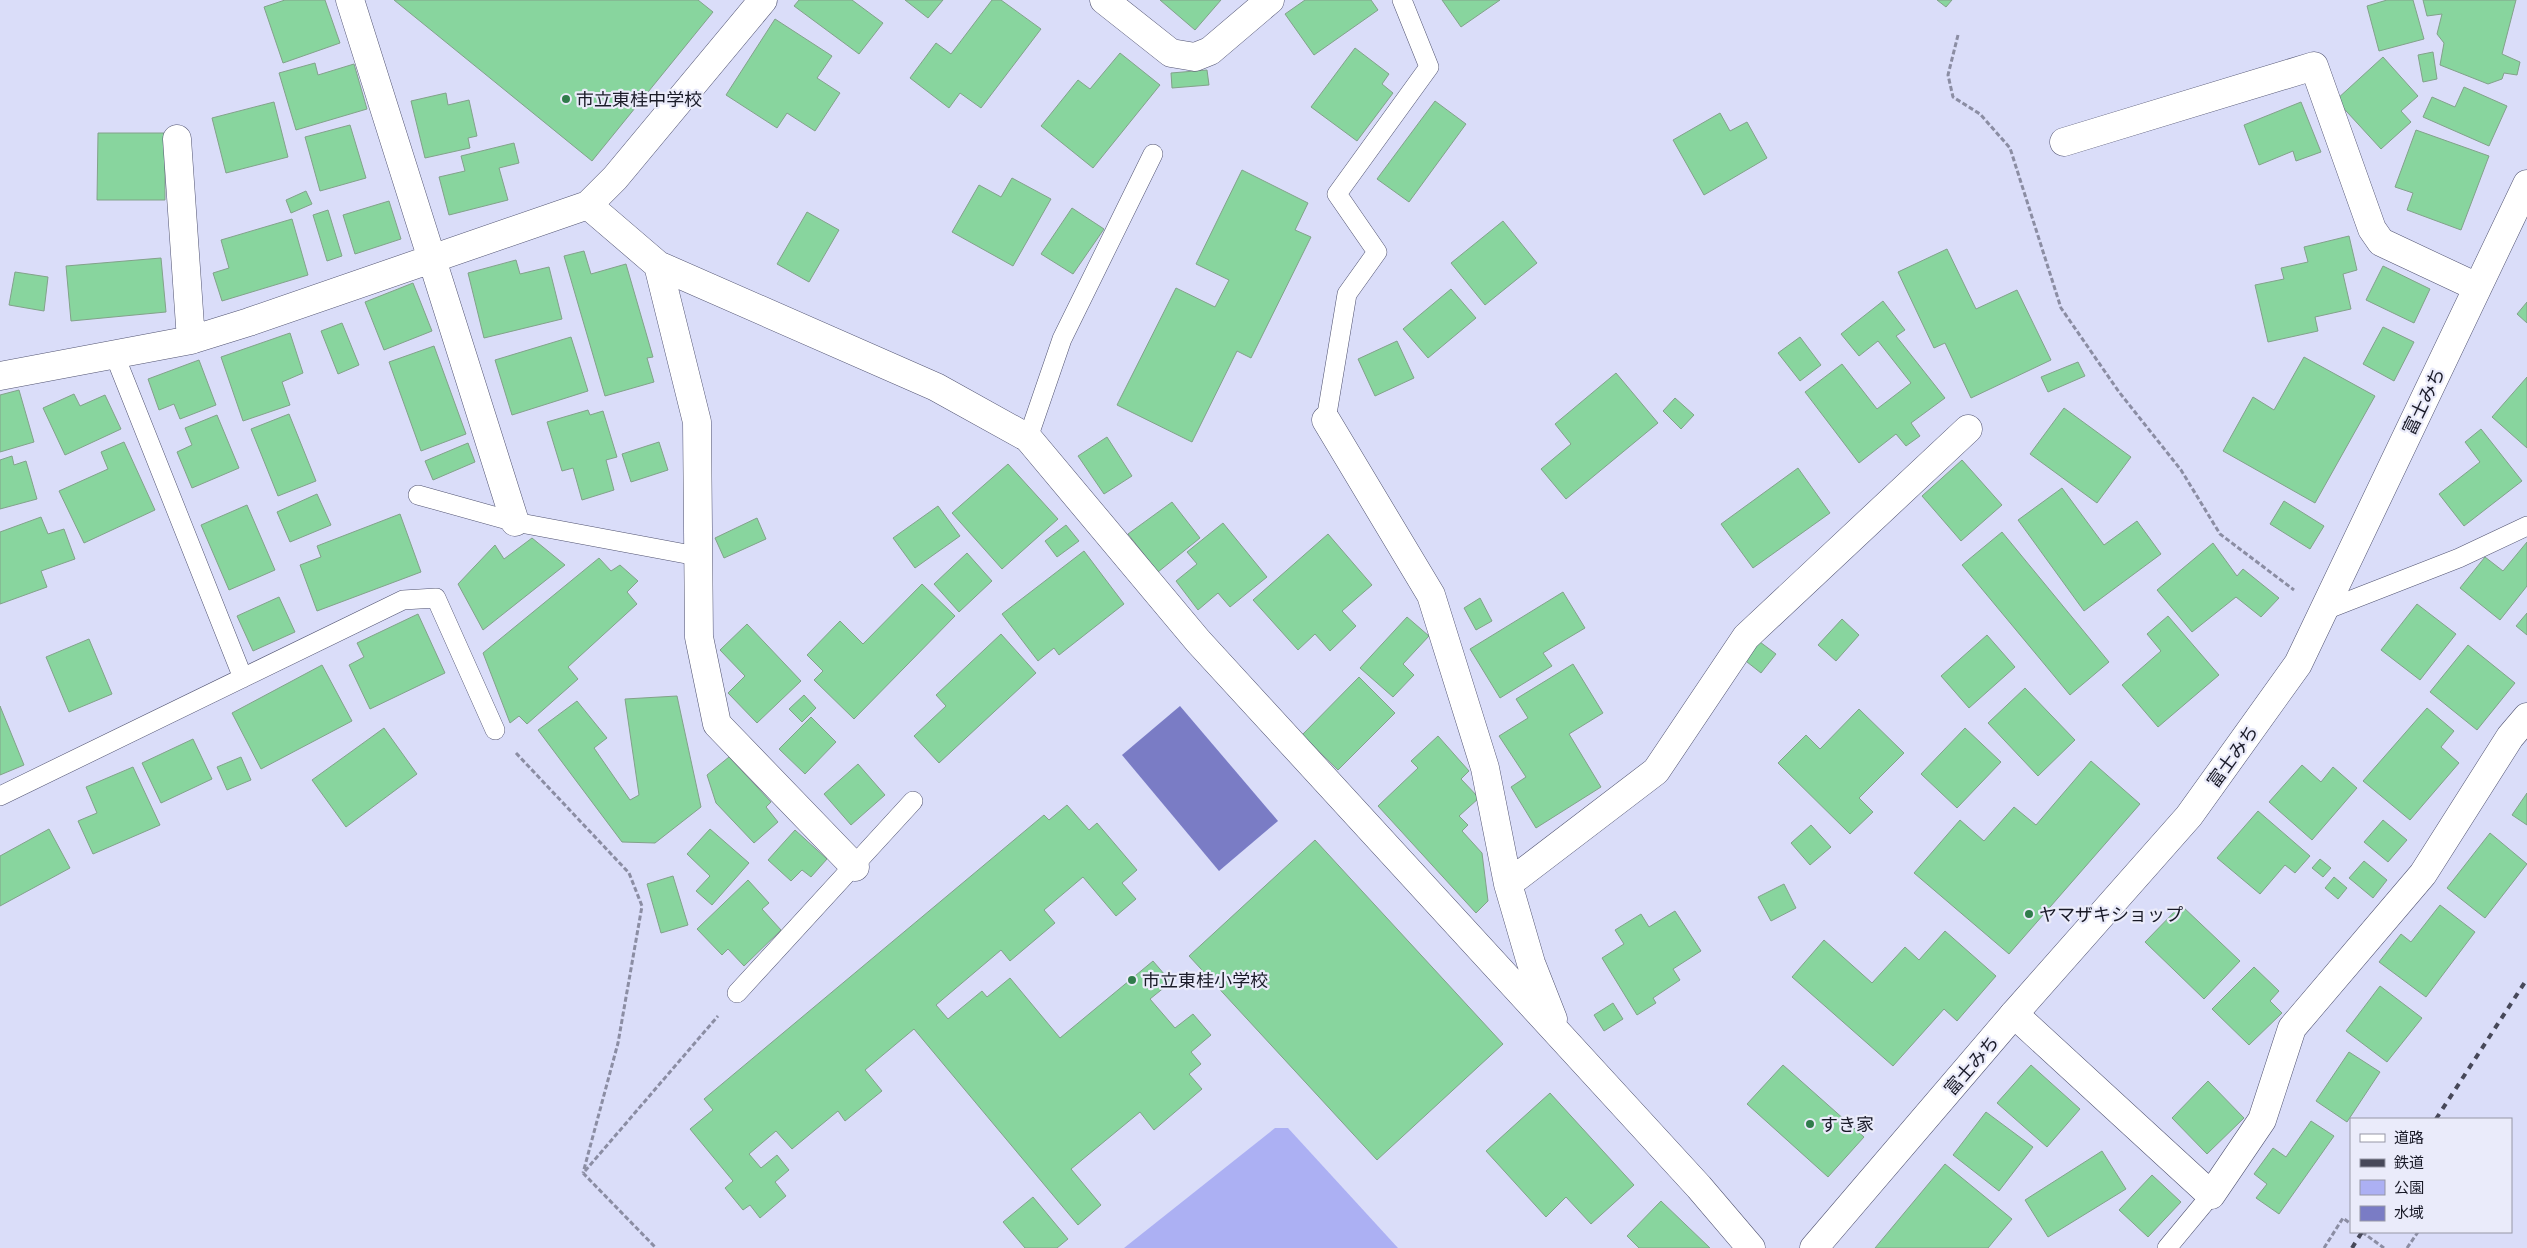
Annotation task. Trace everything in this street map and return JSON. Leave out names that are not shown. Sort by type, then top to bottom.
[{"type":"main road","points":[[350,0],[431,261],[516,522]]},
{"type":"main road","points":[[0,376],[115,356],[191,340],[431,261],[588,205],[615,178],[763,0]]},
{"type":"main road","points":[[1104,0],[1172,52],[1195,57],[1210,51],[1270,0]]},
{"type":"main road","points":[[2064,142],[2314,66],[2372,229],[2382,242],[2478,287]]},
{"type":"main road","points":[[177,139],[191,340]]},
{"type":"main road","name":"富士みち","points":[[1814,1248],[2014,1014],[2189,816],[2298,664],[2527,184]]},
{"type":"main road","points":[[588,205],[658,265],[936,387],[1028,438],[1198,641],[1559,1034],[1751,1248]]},
{"type":"main road","points":[[658,265],[697,422],[699,637],[717,724],[855,867]]},
{"type":"main road","points":[[1326,420],[1431,595],[1485,768],[1508,884],[1531,963],[1559,1034]]},
{"type":"main road","points":[[1508,884],[1656,771],[1746,637],[1968,429]]},
{"type":"main road","points":[[2014,1014],[2211,1195],[2262,1120],[2292,1028],[2422,874],[2510,737],[2527,717]]},
{"type":"lane","points":[[1326,420],[1347,294],[1377,252],[1337,194],[1429,67],[1402,0]]},
{"type":"lane","points":[[1028,438],[1062,339],[1153,154]]},
{"type":"lane","points":[[115,356],[243,678]]},
{"type":"lane","points":[[418,495],[516,522],[697,556]]},
{"type":"lane","points":[[2323,611],[2459,558],[2527,526]]},
{"type":"lane","points":[[0,796],[402,600],[436,598],[495,730]]},
{"type":"lane","points":[[737,993],[913,802]]},
{"type":"lane","points":[[2167,1248],[2211,1195]]},
{"type":"path","points":[[1958,35],[1948,75],[1953,97],[1980,114],[2010,148],[2061,308],[2119,392],[2181,470],[2220,534],[2323,611]]},
{"type":"path","points":[[495,730],[630,873],[642,906],[618,1043],[583,1173]]},
{"type":"path","points":[[583,1173],[737,993]]},
{"type":"path","points":[[583,1173],[656,1248]]},
{"type":"path","points":[[2324,1248],[2343,1218],[2350,1223]]},
{"type":"path","points":[[2363,1233],[2384,1248]]},
{"type":"path","points":[[2407,1248],[2417,1233]]},
{"type":"green space","points":[[1275,1128],[1288,1128],[1398,1248],[1124,1248]]},
{"type":"water","points":[[1180,706],[1278,821],[1219,871],[1122,755]]},
{"type":"building","points":[[285,0],[325,0],[340,43],[283,63],[264,7]]},
{"type":"building","name":"市立東桂中学校","points":[[394,0],[698,0],[713,12],[592,161]]},
{"type":"building","points":[[799,0],[852,0],[883,23],[859,54],[794,6]]},
{"type":"building","points":[[905,0],[943,0],[928,18]]},
{"type":"building","points":[[992,0],[1001,0],[1041,29],[981,108],[960,93],[949,108],[910,78],[936,43],[951,54]]},
{"type":"building","points":[[1160,0],[1221,0],[1195,30]]},
{"type":"building","points":[[1305,0],[1371,0],[1378,10],[1314,55],[1285,14]]},
{"type":"building","points":[[1442,0],[1500,0],[1461,27]]},
{"type":"building","points":[[1937,0],[1952,0],[1946,7]]},
{"type":"building","points":[[2387,0],[2413,0],[2424,39],[2379,51],[2367,6]]},
{"type":"building","points":[[2423,0],[2516,0],[2502,54],[2520,62],[2517,75],[2504,73],[2502,79],[2488,84],[2440,65],[2444,43],[2437,34],[2442,14],[2427,16]]},
{"type":"building","points":[[775,19],[832,56],[817,78],[840,93],[815,131],[787,113],[777,128],[726,95]]},
{"type":"building","points":[[1355,48],[1389,74],[1382,84],[1393,93],[1357,141],[1311,107]]},
{"type":"building","points":[[2433,52],[2437,79],[2423,82],[2418,55]]},
{"type":"building","points":[[1120,53],[1160,85],[1093,168],[1041,126],[1078,80],[1090,89]]},
{"type":"building","points":[[2383,57],[2418,96],[2401,111],[2411,122],[2381,149],[2336,100]]},
{"type":"building","points":[[315,63],[318,75],[354,64],[367,109],[296,130],[279,73]]},
{"type":"building","points":[[1207,70],[1209,85],[1172,88],[1171,73]]},
{"type":"building","points":[[2464,87],[2507,106],[2489,146],[2423,117],[2432,97],[2455,107]]},
{"type":"building","points":[[446,93],[448,105],[469,100],[477,136],[468,138],[470,148],[425,158],[411,101]]},
{"type":"building","points":[[1435,101],[1466,124],[1409,202],[1377,179]]},
{"type":"building","points":[[274,102],[288,157],[226,173],[212,118]]},
{"type":"building","points":[[2301,102],[2321,152],[2296,161],[2293,151],[2259,165],[2244,125]]},
{"type":"building","points":[[1720,113],[1730,131],[1747,122],[1767,158],[1704,195],[1673,140]]},
{"type":"building","points":[[350,125],[366,178],[320,191],[305,137]]},
{"type":"building","points":[[2416,130],[2489,156],[2461,230],[2407,210],[2413,193],[2395,187]]},
{"type":"building","points":[[98,133],[165,133],[165,200],[97,200]]},
{"type":"building","points":[[514,143],[519,163],[499,168],[508,200],[449,215],[439,177],[465,171],[461,156]]},
{"type":"building","points":[[1242,170],[1308,203],[1295,230],[1311,237],[1251,358],[1237,351],[1192,442],[1117,405],[1176,288],[1215,307],[1229,280],[1196,264]]},
{"type":"building","points":[[1012,178],[1051,199],[1013,266],[952,232],[979,185],[1001,197]]},
{"type":"building","points":[[306,191],[312,204],[291,213],[286,200]]},
{"type":"building","points":[[389,201],[401,239],[355,254],[343,215]]},
{"type":"building","points":[[1072,208],[1104,229],[1073,274],[1041,254]]},
{"type":"building","points":[[328,210],[342,256],[327,261],[313,215]]},
{"type":"building","points":[[807,212],[839,230],[809,282],[777,264]]},
{"type":"building","points":[[292,219],[308,275],[222,301],[213,273],[229,268],[221,240]]},
{"type":"building","points":[[1503,221],[1537,263],[1485,305],[1451,263]]},
{"type":"building","points":[[2349,236],[2357,270],[2343,274],[2351,309],[2315,317],[2318,331],[2268,342],[2255,285],[2284,279],[2281,268],[2308,262],[2304,247]]},
{"type":"building","points":[[1947,249],[1976,309],[2017,290],[2051,360],[1971,398],[1945,343],[1934,348],[1898,272]]},
{"type":"building","points":[[584,251],[591,274],[626,264],[653,357],[647,358],[654,382],[605,396],[564,256]]},
{"type":"building","points":[[161,258],[166,312],[71,321],[66,266]]},
{"type":"building","points":[[516,260],[520,274],[549,267],[562,319],[484,338],[468,273]]},
{"type":"building","points":[[2383,266],[2430,289],[2414,323],[2366,300]]},
{"type":"building","points":[[15,272],[48,277],[44,311],[9,305]]},
{"type":"building","points":[[413,283],[432,331],[384,350],[365,302]]},
{"type":"building","points":[[1451,289],[1476,318],[1428,358],[1403,329]]},
{"type":"building","points":[[1883,301],[1905,330],[1896,336],[1945,398],[1911,423],[1920,436],[1906,446],[1896,434],[1859,463],[1805,392],[1842,364],[1877,409],[1911,383],[1878,341],[1859,356],[1841,334]]},
{"type":"building","points":[[2527,302],[2527,323],[2517,314]]},
{"type":"building","points":[[342,323],[359,365],[338,374],[321,331]]},
{"type":"building","points":[[2383,327],[2414,342],[2394,381],[2363,364]]},
{"type":"building","points":[[290,333],[303,373],[282,382],[290,405],[243,421],[221,357]]},
{"type":"building","points":[[571,337],[588,391],[512,415],[495,360]]},
{"type":"building","points":[[1800,337],[1821,365],[1800,381],[1778,353]]},
{"type":"building","points":[[1397,341],[1414,378],[1375,396],[1358,359]]},
{"type":"building","points":[[434,346],[466,434],[421,451],[389,362]]},
{"type":"building","points":[[2304,357],[2375,396],[2315,503],[2223,451],[2253,397],[2274,410]]},
{"type":"building","points":[[199,360],[216,405],[180,419],[174,404],[159,410],[148,379]]},
{"type":"building","points":[[2078,362],[2085,376],[2048,392],[2041,377]]},
{"type":"building","points":[[1616,373],[1658,423],[1566,499],[1541,469],[1571,444],[1555,424]]},
{"type":"building","points":[[2527,377],[2527,448],[2492,417]]},
{"type":"building","points":[[19,390],[34,442],[0,452],[0,395]]},
{"type":"building","points":[[74,394],[80,406],[105,395],[121,429],[65,455],[43,408]]},
{"type":"building","points":[[1675,398],[1694,415],[1681,429],[1663,411]]},
{"type":"building","points":[[2064,408],[2131,457],[2097,503],[2030,454]]},
{"type":"building","points":[[588,410],[590,415],[603,411],[617,457],[606,460],[614,490],[582,500],[573,468],[562,471],[547,422]]},
{"type":"building","points":[[289,414],[316,481],[278,496],[251,429]]},
{"type":"building","points":[[217,415],[239,468],[192,488],[177,452],[192,445],[185,428]]},
{"type":"building","points":[[2481,429],[2522,481],[2464,526],[2439,494],[2480,462],[2465,442]]},
{"type":"building","points":[[1107,437],[1132,476],[1104,494],[1078,456]]},
{"type":"building","points":[[124,442],[155,510],[84,543],[59,491],[108,469],[101,452]]},
{"type":"building","points":[[659,442],[668,470],[631,482],[622,454]]},
{"type":"building","points":[[468,443],[475,462],[433,480],[425,461]]},
{"type":"building","points":[[12,456],[14,465],[26,461],[37,499],[0,509],[0,460]]},
{"type":"building","points":[[1962,460],[2002,505],[1961,541],[1922,496]]},
{"type":"building","points":[[1008,464],[1058,519],[1002,569],[952,513]]},
{"type":"building","points":[[1798,468],[1830,513],[1753,568],[1721,524]]},
{"type":"building","points":[[2062,488],[2104,545],[2137,521],[2161,554],[2084,611],[2018,520]]},
{"type":"building","points":[[317,494],[331,525],[290,542],[277,512]]},
{"type":"building","points":[[2284,501],[2324,526],[2310,549],[2270,524]]},
{"type":"building","points":[[1172,502],[1200,538],[1158,572],[1128,534]]},
{"type":"building","points":[[247,505],[275,570],[229,590],[201,525]]},
{"type":"building","points":[[938,506],[960,536],[915,568],[893,538]]},
{"type":"building","points":[[400,514],[421,572],[317,611],[300,565],[321,557],[317,546]]},
{"type":"building","points":[[41,517],[48,534],[64,529],[75,559],[41,571],[47,587],[0,604],[0,532]]},
{"type":"building","points":[[757,518],[766,539],[724,558],[715,538]]},
{"type":"building","points":[[1223,523],[1267,577],[1230,607],[1218,593],[1198,610],[1176,581],[1197,564],[1187,552]]},
{"type":"building","points":[[1066,525],[1079,541],[1057,557],[1045,541]]},
{"type":"building","points":[[2002,532],[2109,662],[2070,695],[1962,565]]},
{"type":"building","points":[[1328,534],[1372,585],[1342,611],[1356,626],[1330,651],[1315,634],[1298,650],[1253,600]]},
{"type":"building","points":[[532,538],[565,565],[483,630],[458,584],[495,545],[504,559]]},
{"type":"building","points":[[2527,542],[2527,586],[2500,620],[2460,588],[2485,557],[2503,571]]},
{"type":"building","points":[[2213,543],[2237,576],[2243,569],[2279,598],[2261,617],[2236,597],[2192,632],[2157,590]]},
{"type":"building","points":[[1084,551],[1124,604],[1059,655],[1054,648],[1038,661],[1002,614]]},
{"type":"building","points":[[967,553],[992,581],[959,612],[934,584]]},
{"type":"building","points":[[599,558],[611,571],[620,565],[638,581],[627,592],[637,604],[568,667],[578,679],[527,724],[519,716],[510,723],[483,653]]},
{"type":"building","points":[[922,584],[955,616],[854,719],[814,680],[823,671],[807,655],[840,621],[863,644]]},
{"type":"building","points":[[1563,592],[1585,628],[1543,653],[1552,666],[1500,698],[1470,649]]},
{"type":"building","points":[[279,597],[295,632],[253,651],[237,616]]},
{"type":"building","points":[[1480,598],[1492,621],[1476,630],[1464,608]]},
{"type":"building","points":[[2417,604],[2456,634],[2420,680],[2381,650]]},
{"type":"building","points":[[2527,613],[2527,635],[2516,626]]},
{"type":"building","points":[[418,614],[445,673],[370,709],[349,665],[364,657],[357,643]]},
{"type":"building","points":[[2168,616],[2219,675],[2158,727],[2122,685],[2161,651],[2147,634]]},
{"type":"building","points":[[1407,617],[1429,636],[1403,664],[1414,675],[1393,697],[1360,668]]},
{"type":"building","points":[[1842,619],[1859,635],[1836,661],[1818,645]]},
{"type":"building","points":[[747,624],[801,681],[757,723],[728,693],[745,676],[720,650]]},
{"type":"building","points":[[1001,634],[1036,673],[939,763],[914,736],[946,706],[936,695]]},
{"type":"building","points":[[1987,635],[2015,667],[1969,708],[1941,676]]},
{"type":"building","points":[[89,639],[112,694],[69,712],[46,657]]},
{"type":"building","points":[[1756,639],[1776,654],[1761,673],[1742,658]]},
{"type":"building","points":[[2468,645],[2515,683],[2477,730],[2430,692]]},
{"type":"building","points":[[1573,664],[1603,713],[1569,734],[1601,787],[1536,828],[1511,787],[1526,777],[1499,736],[1528,718],[1516,699]]},
{"type":"building","points":[[322,665],[352,721],[261,769],[232,713]]},
{"type":"building","points":[[1359,677],[1395,713],[1338,770],[1302,735]]},
{"type":"building","points":[[2025,688],[2075,740],[2038,776],[1988,723]]},
{"type":"building","points":[[804,695],[816,708],[802,722],[789,709]]},
{"type":"building","points":[[677,696],[701,807],[655,843],[622,842],[538,730],[577,701],[607,738],[594,748],[630,800],[639,795],[625,699]]},
{"type":"building","points":[[0,706],[24,765],[0,775]]},
{"type":"building","points":[[2427,708],[2454,731],[2441,747],[2459,763],[2410,820],[2363,781]]},
{"type":"building","points":[[1859,709],[1904,753],[1859,798],[1873,812],[1850,834],[1778,763],[1806,735],[1820,749]]},
{"type":"building","points":[[811,717],[836,742],[805,774],[779,749]]},
{"type":"building","points":[[384,728],[417,774],[346,827],[312,780]]},
{"type":"building","points":[[1965,728],[2001,762],[1957,808],[1921,774]]},
{"type":"building","points":[[1438,736],[1469,771],[1461,779],[1479,798],[1459,816],[1468,825],[1462,831],[1482,853],[1488,901],[1476,913],[1378,806],[1418,768],[1411,761]]},
{"type":"building","points":[[193,739],[212,779],[161,803],[142,763]]},
{"type":"building","points":[[241,757],[251,780],[227,790],[217,767]]},
{"type":"building","points":[[729,757],[771,802],[766,807],[778,822],[754,843],[716,803],[707,775]]},
{"type":"building","points":[[2091,761],[2140,804],[2009,954],[1914,873],[1960,820],[1984,841],[2014,807],[2036,825]]},
{"type":"building","points":[[858,764],[885,795],[851,825],[824,794]]},
{"type":"building","points":[[2302,765],[2321,782],[2333,767],[2357,788],[2312,840],[2269,802]]},
{"type":"building","points":[[133,767],[160,825],[93,854],[78,821],[97,813],[86,787]]},
{"type":"building","points":[[2527,793],[2527,825],[2512,815]]},
{"type":"building","points":[[1067,805],[1089,830],[1097,823],[1137,870],[1122,883],[1136,899],[1116,916],[1083,877],[1044,910],[1055,923],[1010,961],[1001,950],[936,1005],[948,1019],[982,991],[987,997],[1010,978],[1060,1038],[1153,961],[1171,982],[1150,999],[1175,1028],[1193,1014],[1211,1035],[1191,1052],[1201,1064],[1189,1074],[1202,1089],[1154,1130],[1140,1112],[1071,1169],[1101,1205],[1078,1225],[914,1029],[865,1070],[882,1091],[845,1121],[838,1111],[792,1149],[776,1131],[749,1154],[761,1168],[777,1155],[789,1170],[775,1182],[786,1196],[760,1218],[750,1205],[743,1210],[725,1188],[733,1181],[690,1129],[713,1110],[704,1099],[1044,815],[1049,820]]},
{"type":"building","points":[[2258,811],[2310,856],[2295,873],[2285,865],[2260,894],[2217,858]]},
{"type":"building","points":[[2383,820],[2407,840],[2388,862],[2364,842]]},
{"type":"building","points":[[1811,825],[1831,847],[1810,865],[1791,843]]},
{"type":"building","points":[[49,829],[70,868],[0,906],[0,856]]},
{"type":"building","points":[[710,829],[749,863],[712,905],[696,891],[710,876],[687,854]]},
{"type":"building","points":[[795,830],[827,859],[811,877],[802,870],[791,881],[768,860]]},
{"type":"building","points":[[2490,833],[2527,864],[2485,918],[2447,888]]},
{"type":"building","points":[[1315,840],[1503,1044],[1377,1160],[1189,956]]},
{"type":"building","points":[[2320,859],[2331,868],[2323,877],[2312,868]]},
{"type":"building","points":[[2364,861],[2387,880],[2373,898],[2349,878]]},
{"type":"building","points":[[673,876],[688,925],[661,933],[647,884]]},
{"type":"building","points":[[2334,877],[2347,888],[2338,899],[2325,888]]},
{"type":"building","points":[[748,880],[769,903],[762,909],[781,930],[744,966],[728,949],[722,955],[697,929]]},
{"type":"building","points":[[1784,884],[1796,908],[1771,921],[1758,897]]},
{"type":"building","points":[[2181,905],[2240,961],[2204,999],[2145,942]]},
{"type":"building","points":[[2440,905],[2475,932],[2426,997],[2379,962],[2401,934],[2411,942]]},
{"type":"building","points":[[1675,911],[1701,951],[1673,969],[1680,980],[1653,998],[1656,1003],[1637,1015],[1602,958],[1624,944],[1615,930],[1641,914],[1649,927]]},
{"type":"building","points":[[1945,931],[1996,976],[1957,1021],[1944,1009],[1893,1066],[1792,977],[1824,940],[1872,983],[1905,947],[1919,960]]},
{"type":"building","points":[[2254,967],[2279,991],[2270,1001],[2282,1013],[2249,1045],[2212,1009]]},
{"type":"building","points":[[2380,986],[2422,1018],[2387,1062],[2346,1031]]},
{"type":"building","points":[[1613,1003],[1623,1019],[1604,1031],[1594,1015]]},
{"type":"building","points":[[2349,1052],[2380,1072],[2347,1122],[2316,1101]]},
{"type":"building","points":[[1783,1065],[1864,1137],[1828,1177],[1747,1104]]},
{"type":"building","points":[[2031,1065],[2080,1109],[2047,1147],[1997,1103]]},
{"type":"building","points":[[2208,1081],[2244,1118],[2207,1154],[2172,1118]]},
{"type":"building","points":[[1550,1093],[1634,1185],[1591,1224],[1566,1197],[1546,1217],[1486,1151]]},
{"type":"building","points":[[1986,1112],[2033,1147],[1999,1191],[1953,1155]]},
{"type":"building","points":[[2311,1121],[2334,1136],[2279,1214],[2256,1198],[2267,1184],[2254,1174],[2273,1148],[2286,1157]]},
{"type":"building","points":[[2102,1151],[2126,1189],[2048,1237],[2025,1200]]},
{"type":"building","points":[[1945,1164],[2012,1219],[1988,1248],[1875,1248]]},
{"type":"building","points":[[2152,1175],[2181,1202],[2148,1237],[2119,1210]]},
{"type":"building","points":[[1033,1197],[1068,1239],[1057,1248],[1025,1248],[1003,1222]]},
{"type":"building","points":[[1661,1201],[1710,1248],[1639,1248],[1627,1236]]},
{"type":"railway","points":[[2437,1118],[2527,979]]},
{"type":"railway","points":[[2352,1248],[2361,1233]]},
{"type":"place","name":"市立東桂中学校","points":[[566,99]]},
{"type":"place","name":"ヤマザキショップ","points":[[2029,914]]},
{"type":"place","name":"市立東桂小学校","points":[[1132,980]]},
{"type":"place","name":"すき家","points":[[1810,1124]]}]
